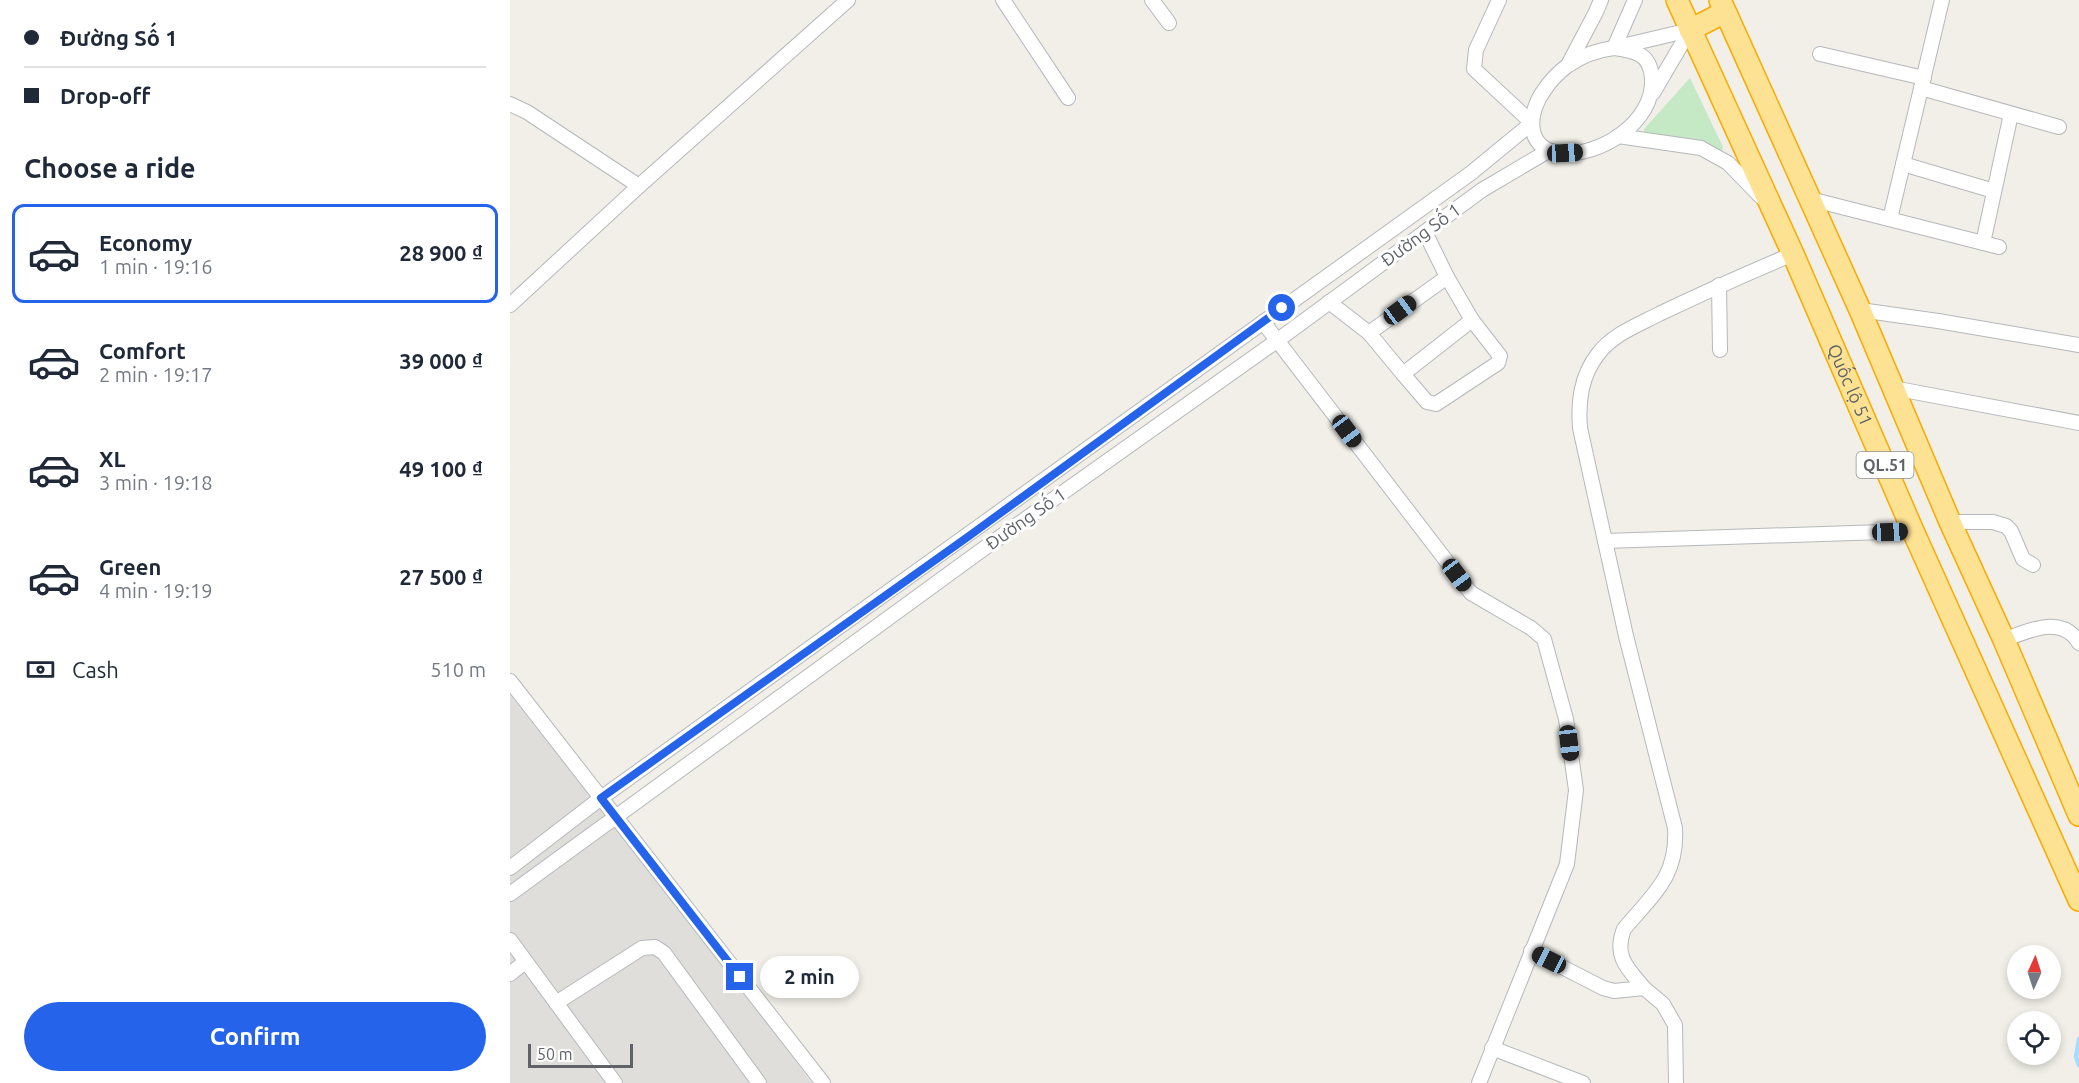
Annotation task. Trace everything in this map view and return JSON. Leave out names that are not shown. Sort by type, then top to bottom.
[{"type":"highway","name":"Quốc lộ 51","points":[[1677,0],[1793,254],[1913,531],[2079,900]]},
{"type":"highway","points":[[1690,30],[1723,6]]},
{"type":"highway","name":"QL.51","points":[[1723,6],[1860,310],[2079,815]]},
{"type":"street","points":[[510,305],[639,186],[848,0]]},
{"type":"street","points":[[1003,0],[1068,98]]},
{"type":"street","points":[[1152,0],[1170,23]]},
{"type":"street","points":[[1499,0],[1476,50],[1474,69],[1532,123]]},
{"type":"street","points":[[1568,66],[1601,0]]},
{"type":"street","points":[[1614,48],[1635,0]]},
{"type":"street","points":[[1890,219],[1942,0]]},
{"type":"street","points":[[1690,30],[1638,118],[1618,136],[1583,152],[1565,153],[1548,151],[1536,140],[1532,123],[1536,106],[1543,90],[1568,66],[1590,54],[1690,30]]},
{"type":"street","points":[[1614,48],[1633,51],[1647,60],[1652,77],[1650,98]]},
{"type":"street","points":[[1820,54],[1923,83],[2059,128]]},
{"type":"street","points":[[510,104],[527,112],[639,186]]},
{"type":"street","points":[[1983,243],[2011,114]]},
{"type":"street","name":"Đường Số 1","points":[[510,868],[601,798],[1471,174],[1532,123]]},
{"type":"street","points":[[1618,136],[1701,148],[1728,163],[1746,180],[1775,215]]},
{"type":"street","name":"Đường Số 1","points":[[510,894],[979,552],[1278,340],[1482,190],[1548,151]]},
{"type":"street","points":[[1903,164],[1994,191]]},
{"type":"street","points":[[1810,199],[1999,247]]},
{"type":"street","points":[[1329,302],[1369,333],[1427,402],[1437,404],[1498,363],[1500,356],[1472,320],[1425,232]]},
{"type":"street","points":[[1676,1083],[1675,1025],[1663,1004],[1644,988],[1622,959],[1619,949],[1624,929],[1664,881],[1672,864],[1676,846],[1675,828],[1626,636],[1580,428],[1578,401],[1585,376],[1598,353],[1617,335],[1719,285],[1793,254]]},
{"type":"street","points":[[1369,333],[1447,277]]},
{"type":"street","points":[[1719,285],[1720,350]]},
{"type":"street","points":[[1860,310],[2079,345]]},
{"type":"street","points":[[1403,374],[1472,320]]},
{"type":"street","points":[[1263,322],[1471,593],[1531,628],[1544,639],[1566,719],[1575,790],[1567,864],[1479,1083]]},
{"type":"street","points":[[1893,388],[2079,423]]},
{"type":"street","points":[[1950,522],[1993,522],[2006,526],[2011,531],[2023,559],[2033,565]]},
{"type":"street","points":[[1605,541],[1913,531]]},
{"type":"street","points":[[2004,640],[2045,627],[2067,631],[2079,643]]},
{"type":"street","points":[[510,681],[823,1083]]},
{"type":"street","points":[[510,940],[615,1083]]},
{"type":"street","points":[[556,1003],[642,948],[655,947],[664,953],[759,1083]]},
{"type":"street","points":[[1531,951],[1603,988],[1614,991],[1644,988]]},
{"type":"street","points":[[510,974],[525,962]]},
{"type":"street","points":[[1492,1048],[1583,1083]]},
{"type":"shaded area","points":[[510,684],[812,1083],[510,1083]]},
{"type":"green space","points":[[1690,78],[1723,147],[1722,151],[1688,139],[1644,133],[1644,129]]},
{"type":"waterway","points":[[2079,1039],[2076,1057],[2079,1065]]},
{"type":"route","points":[[740,977],[601,798],[969,536],[1282,308]]}]
